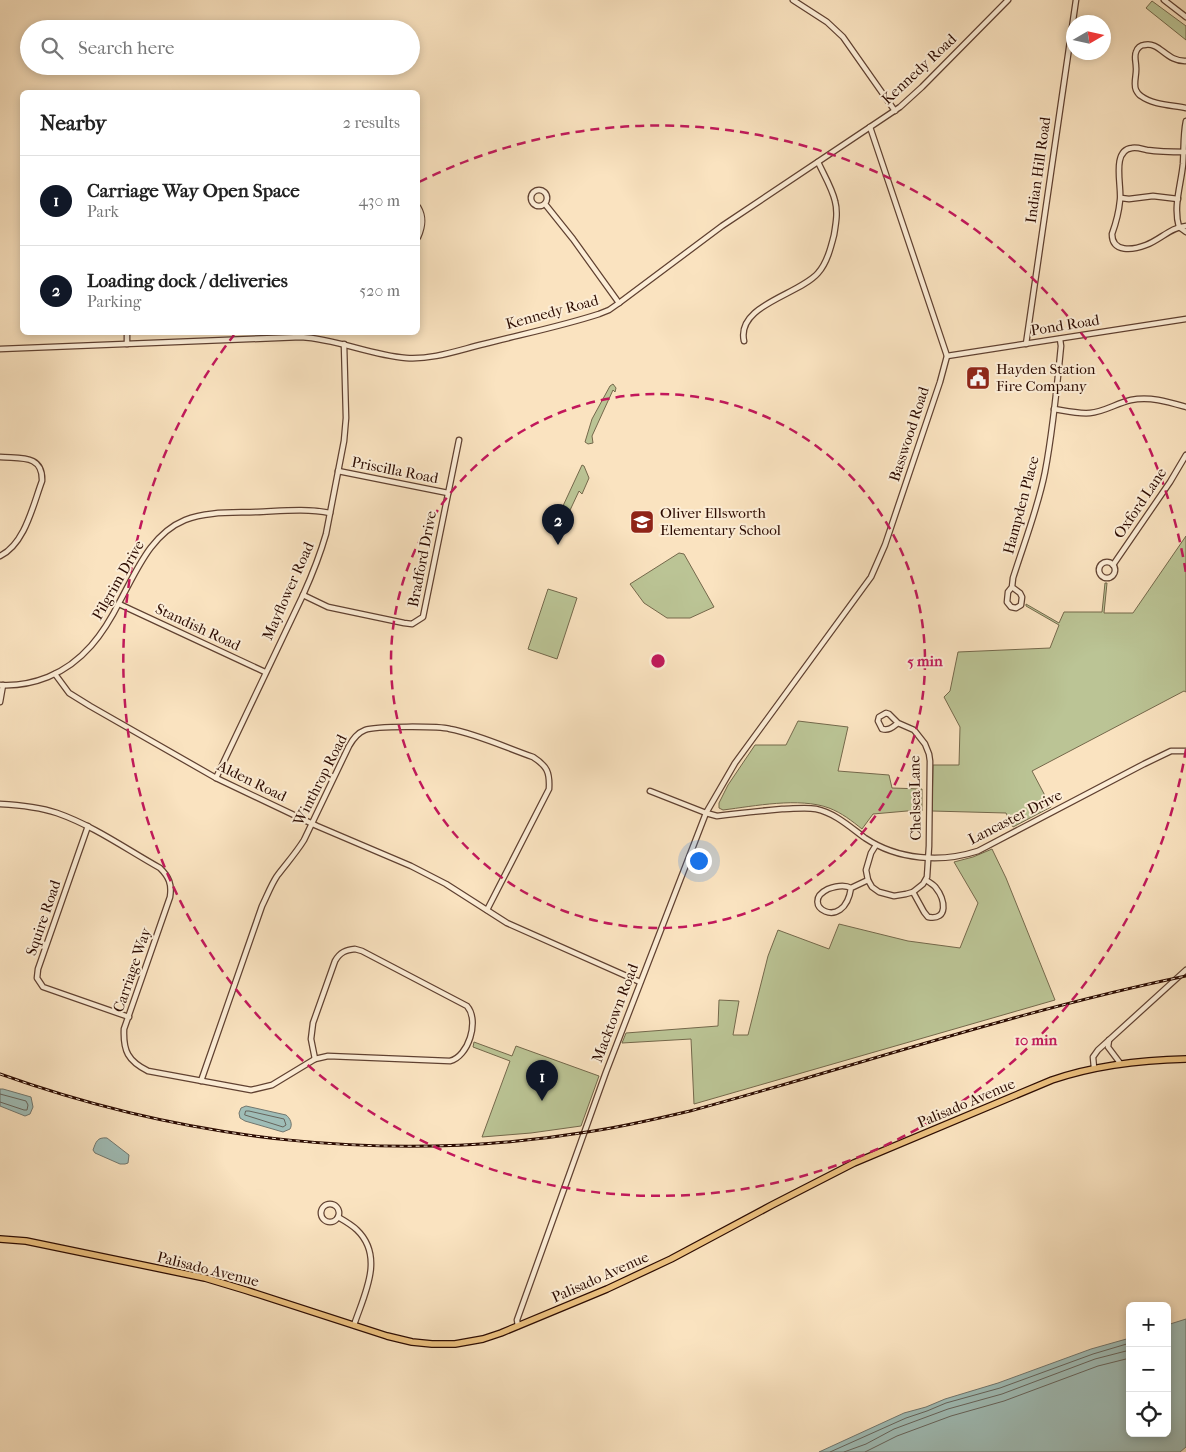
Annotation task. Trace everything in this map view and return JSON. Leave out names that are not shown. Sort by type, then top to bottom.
[{"type":"main road","name":"Palisado Avenue","points":[[0,1239],[26,1241],[205,1278],[403,1340],[432,1344],[455,1344],[483,1339],[619,1284],[671,1259],[854,1163],[1034,1088],[1072,1074],[1120,1063],[1186,1059]]},
{"type":"street","points":[[793,0],[827,22],[843,37],[895,111]]},
{"type":"street","name":"Kennedy Road","points":[[0,349],[317,338],[385,355],[406,358],[431,356],[586,318],[609,310],[722,226],[895,111],[922,87],[1008,0]]},
{"type":"street","name":"Indian Hill Road","points":[[1026,344],[1076,0]]},
{"type":"street","points":[[1164,0],[1186,17]]},
{"type":"street","points":[[1186,61],[1174,60],[1152,44],[1143,45],[1136,52],[1135,88],[1136,92],[1141,96],[1155,102],[1186,108]]},
{"type":"street","points":[[1186,121],[1185,152],[1176,211],[1179,227],[1186,232]]},
{"type":"street","points":[[870,128],[947,356]]},
{"type":"street","points":[[1185,152],[1138,148],[1128,149],[1122,153],[1118,180],[1121,198],[1112,239],[1117,246],[1123,249],[1131,248],[1147,245],[1179,227],[1186,226]]},
{"type":"street","points":[[744,341],[742,333],[744,327],[753,314],[806,283],[824,265],[832,242],[837,211],[835,199],[818,162]]},
{"type":"street","points":[[1121,198],[1153,196],[1178,199]]},
{"type":"street","points":[[545,204],[619,303]]},
{"type":"street","points":[[420,212],[423,219],[420,232]]},
{"type":"street","name":"Pond Road","points":[[947,356],[1186,319]]},
{"type":"street","points":[[127,344],[128,335]]},
{"type":"street","points":[[240,335],[241,340]]},
{"type":"street","name":"Hampden Place","points":[[1012,587],[1022,597],[1021,604],[1016,608],[1011,607],[1007,602],[1008,592],[1012,587],[1012,578],[1036,509],[1045,472],[1054,409],[1061,346],[1060,339]]},
{"type":"street","name":"Mayflower Road","points":[[216,778],[303,595],[322,549],[344,441],[346,418],[344,344]]},
{"type":"street","name":"Basswood Road","points":[[765,722],[871,577],[879,562],[940,382],[947,356]]},
{"type":"street","points":[[1054,409],[1089,413],[1130,400],[1141,399],[1168,402],[1186,407]]},
{"type":"street","name":"Bradford Drive","points":[[303,595],[328,607],[404,623],[412,624],[423,617],[459,440]]},
{"type":"street","name":"Oxford Lane","points":[[1113,565],[1170,482],[1186,455]]},
{"type":"street","points":[[0,457],[30,460],[39,465],[42,481],[19,539],[8,551],[0,556]]},
{"type":"street","name":"Priscilla Road","points":[[338,472],[448,493]]},
{"type":"street","name":"Pilgrim Drive","points":[[2,685],[34,682],[55,674],[71,665],[90,649],[119,604],[151,546],[164,533],[185,520],[196,516],[233,513],[306,510],[330,513]]},
{"type":"street","name":"Standish Road","points":[[119,604],[265,672]]},
{"type":"street","name":"Alden Road","points":[[55,674],[69,693],[216,778],[312,824],[430,875],[507,923],[640,982]]},
{"type":"street","points":[[0,702],[2,685]]},
{"type":"street","name":"Chelsea Lane","points":[[898,723],[886,730],[882,729],[878,721],[879,717],[886,713],[898,723],[914,730],[920,736],[929,754],[926,880]]},
{"type":"street","name":"Macktown Road","points":[[518,1326],[516,1320],[606,1072],[706,813],[735,763],[765,722]]},
{"type":"street","name":"Winthrop Road","points":[[201,1081],[262,906],[276,877],[298,851],[354,737],[365,730],[379,728],[448,728],[533,757],[543,763],[550,779],[549,789],[487,910]]},
{"type":"street","name":"Lancaster Drive","points":[[650,790],[718,816],[772,810],[816,809],[835,817],[876,845],[895,853],[928,858],[947,858],[978,851],[1144,764],[1172,751],[1186,751]]},
{"type":"street","name":"Carriage Way","points":[[0,804],[34,808],[55,813],[88,826],[160,868],[167,875],[171,890],[170,898],[124,1030],[125,1047],[130,1059],[148,1071],[251,1090],[272,1086],[315,1059],[328,1056],[450,1061],[455,1060],[465,1049],[473,1026],[472,1014],[463,1003],[362,950],[349,950],[338,955],[335,961],[313,1023],[311,1039],[315,1059]]},
{"type":"street","name":"Squire Road","points":[[88,826],[38,969],[37,978],[43,988],[129,1017]]},
{"type":"street","points":[[876,845],[867,863],[866,870],[872,887],[885,895],[894,896],[913,892],[926,880],[935,886],[942,898],[944,909],[942,914],[938,917],[928,917],[913,892]]},
{"type":"street","points":[[851,888],[868,880]]},
{"type":"street","points":[[842,885],[851,888],[850,896],[842,908],[828,913],[823,912],[820,908],[818,898],[821,893],[842,885]]},
{"type":"street","points":[[1094,1068],[1094,1055],[1108,1040],[1186,970]]},
{"type":"street","points":[[1108,1040],[1108,1047],[1120,1063]]},
{"type":"street","points":[[338,1217],[361,1234],[371,1254],[370,1276],[354,1325]]},
{"type":"green space","points":[[1152,1],[1186,26],[1186,40],[1146,8]]},
{"type":"green space","points":[[613,384],[616,388],[615,392],[613,390],[592,436],[593,443],[588,444],[585,442],[592,419],[610,386]]},
{"type":"green space","points":[[582,465],[589,478],[582,494],[579,491],[565,521],[568,526],[563,529],[559,528],[556,525],[556,521]]},
{"type":"green space","points":[[1186,536],[1186,692],[1184,691],[1032,771],[1051,807],[1013,827],[1006,813],[932,811],[933,765],[959,765],[960,727],[944,697],[950,691],[958,652],[1050,648],[1059,625],[1026,606],[1026,604],[1059,623],[1064,612],[1102,612],[1105,583],[1107,583],[1104,613],[1133,613]]},
{"type":"green space","points":[[679,553],[684,554],[714,607],[690,618],[667,618],[644,603],[630,584]]},
{"type":"green space","points":[[548,589],[577,598],[557,659],[528,649]]},
{"type":"green space","points":[[798,721],[848,727],[838,771],[889,775],[892,788],[922,789],[922,811],[873,814],[862,829],[838,812],[829,808],[804,803],[763,805],[723,810],[719,808],[719,803],[728,785],[755,745],[786,745]]},
{"type":"green space","points":[[992,849],[1006,878],[1055,1000],[694,1104],[691,1039],[622,1043],[626,1033],[718,1026],[719,1000],[739,1001],[733,1035],[748,1035],[768,956],[778,930],[829,949],[839,924],[908,941],[960,948],[978,903],[954,862]]},
{"type":"green space","points":[[474,1042],[512,1056],[516,1046],[599,1076],[581,1126],[482,1137],[510,1061],[473,1047]]},
{"type":"water","points":[[0,1089],[31,1097],[33,1107],[30,1114],[25,1116],[0,1106]]},
{"type":"water","points":[[246,1106],[286,1115],[291,1121],[290,1129],[283,1132],[245,1121],[240,1118],[239,1113],[241,1108]]},
{"type":"water","points":[[101,1138],[107,1138],[129,1155],[128,1163],[120,1164],[95,1153],[93,1150],[97,1141]]},
{"type":"water","points":[[1186,1319],[1186,1447],[1180,1452],[819,1452],[904,1413],[998,1383],[1091,1349],[1126,1339],[1126,1437],[1171,1437],[1171,1324]]},
{"type":"railway","points":[[0,1074],[71,1097],[143,1116],[216,1130],[290,1140],[364,1145],[438,1146],[513,1141],[600,1130],[690,1111],[999,1022],[1186,976]]},
{"type":"place","name":"Hayden Station Fire Company","points":[[978,378]]},
{"type":"place","name":"Oliver Ellsworth Elementary School","points":[[642,522]]},
{"type":"place","name":"Loading dock / deliveries","points":[[558,545]]},
{"type":"place","name":"Carriage Way Open Space","points":[[542,1101]]}]
